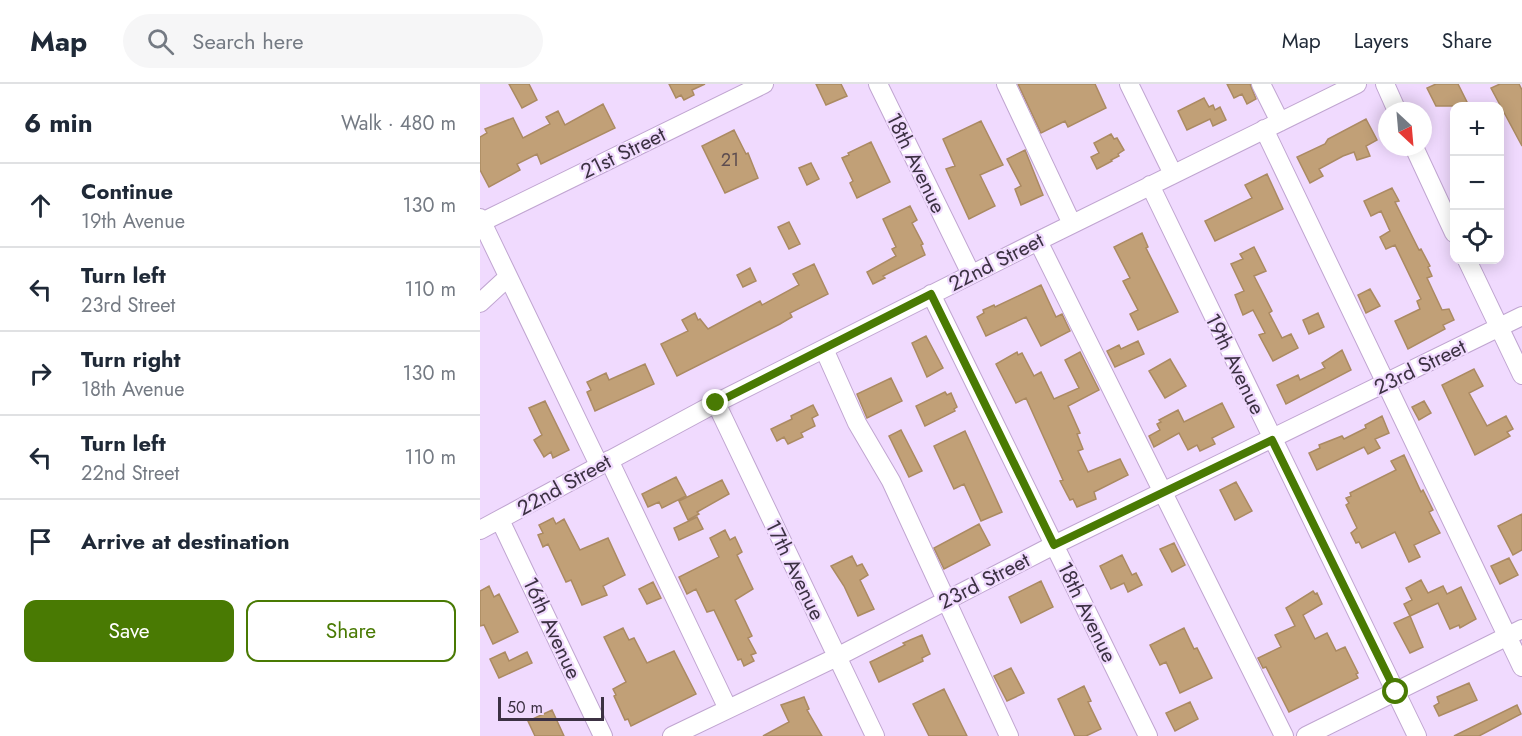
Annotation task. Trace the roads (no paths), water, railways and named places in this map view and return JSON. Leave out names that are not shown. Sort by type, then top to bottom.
[{"type":"street","name":"21st Street","points":[[481,220],[764,84]]},
{"type":"street","name":"18th Avenue","points":[[878,84],[971,274]]},
{"type":"street","points":[[1006,84],[1072,224]]},
{"type":"street","points":[[1130,84],[1173,174]]},
{"type":"street","points":[[1261,84],[1272,125],[1385,384],[1515,633],[1522,667]]},
{"type":"street","name":"22nd Street","points":[[480,531],[716,403],[971,274],[1357,84]]},
{"type":"street","points":[[1385,84],[1393,102]]},
{"type":"street","points":[[1418,156],[1450,223]]},
{"type":"street","name":"19th Avenue","points":[[1150,185],[1417,736]]},
{"type":"street","points":[[481,220],[728,709]]},
{"type":"street","points":[[1038,241],[1284,736]]},
{"type":"street","points":[[1469,264],[1522,375]]},
{"type":"street","points":[[480,303],[508,277]]},
{"type":"street","name":"18th Avenue","points":[[931,294],[1148,736]]},
{"type":"street","name":"23rd Street","points":[[672,736],[837,657],[1054,545],[1522,316]]},
{"type":"street","points":[[824,349],[857,423],[891,480],[1009,736]]},
{"type":"street","name":"17th Avenue","points":[[716,403],[875,736]]},
{"type":"street","name":"16th Avenue","points":[[500,520],[603,736]]},
{"type":"street","points":[[1306,736],[1515,633]]}]
